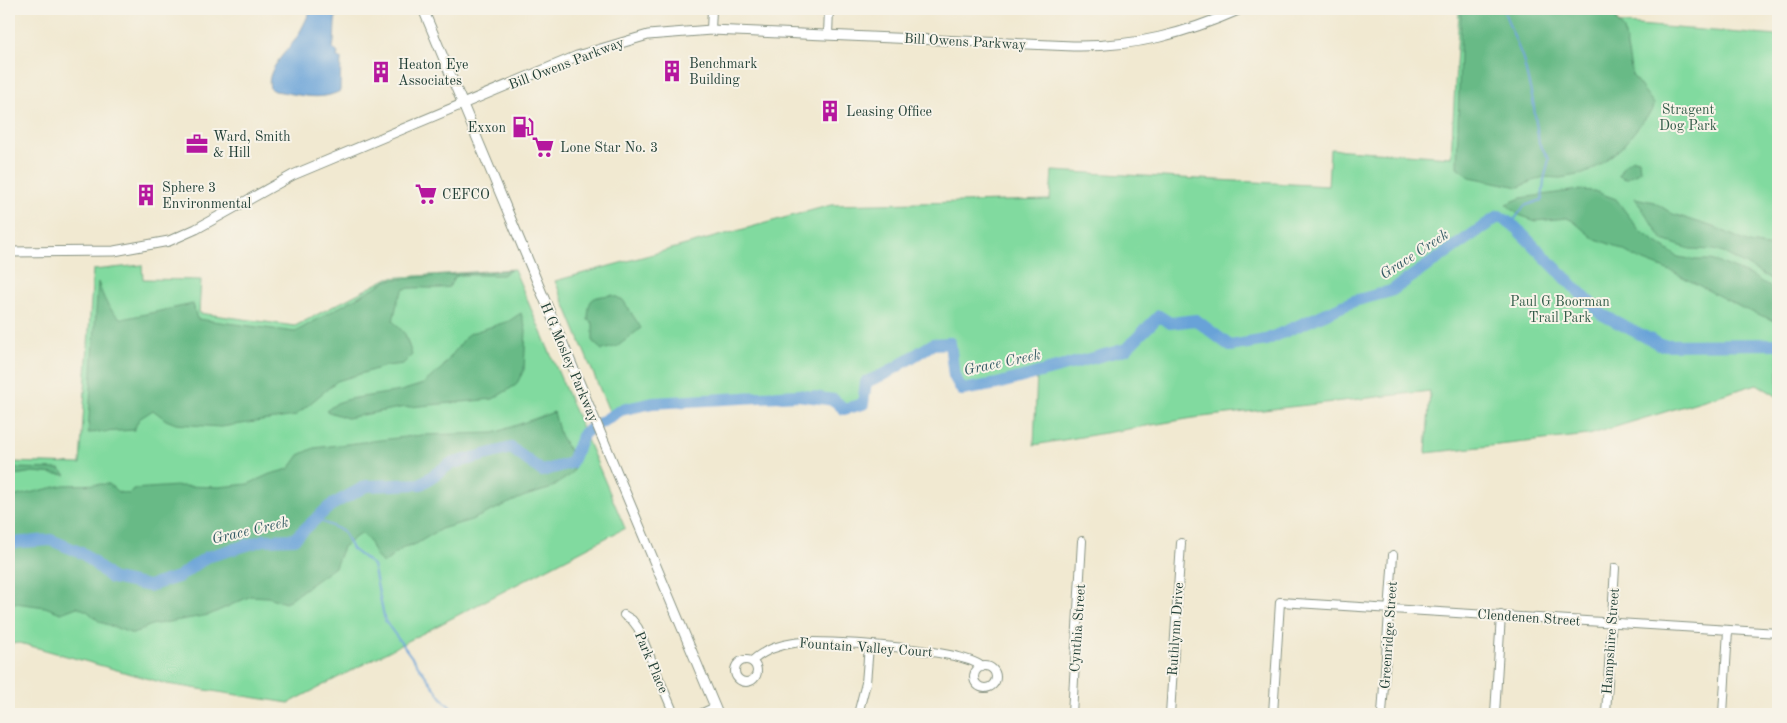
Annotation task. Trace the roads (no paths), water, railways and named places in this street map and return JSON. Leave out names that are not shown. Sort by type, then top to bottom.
[{"type":"main road","name":"H G Mosley Parkway","points":[[422,9],[717,711]]},
{"type":"main road","name":"Bill Owens Parkway","points":[[9,252],[114,251],[169,241],[196,229],[293,175],[577,56],[611,44],[663,33],[711,30],[1073,46],[1110,45],[1172,35],[1241,9]]},
{"type":"street","points":[[711,30],[712,9]]},
{"type":"street","points":[[828,9],[828,34]]},
{"type":"street","name":"Cynthia Street","points":[[1072,714],[1082,541]]},
{"type":"street","name":"Ruthlynn Drive","points":[[1170,714],[1180,543]]},
{"type":"street","name":"Greenridge Street","points":[[1382,714],[1393,555]]},
{"type":"street","name":"Hampshire Street","points":[[1606,714],[1615,568]]},
{"type":"street","name":"Clendenen Street","points":[[1273,714],[1280,602],[1778,633]]},
{"type":"street","name":"Park Place","points":[[624,615],[635,622],[674,714]]},
{"type":"street","points":[[1495,714],[1501,615]]},
{"type":"street","points":[[1723,714],[1728,630]]},
{"type":"street","name":"Fountain Valley Court","points":[[752,661],[763,653],[782,645],[798,642],[943,652],[973,660],[982,667]]},
{"type":"street","points":[[858,714],[866,683],[869,646]]},
{"type":"street","points":[[700,714],[717,711]]},
{"type":"water","points":[[311,9],[338,9],[333,48],[338,53],[337,57],[341,59],[340,91],[316,97],[275,91],[270,88],[269,82],[273,69],[297,38]]},
{"type":"waterway","points":[[1503,9],[1523,59],[1533,101],[1539,143],[1549,159],[1542,200],[1524,206],[1515,219],[1505,220]]},
{"type":"waterway","name":"Grace Creek","points":[[9,543],[51,540],[84,554],[111,578],[149,586],[178,577],[207,557],[264,540],[294,539],[330,506],[366,486],[421,484],[450,464],[511,448],[542,471],[571,463],[584,433],[621,410],[653,403],[798,395],[834,400],[844,409],[863,404],[866,382],[887,373],[933,344],[950,343],[954,376],[962,390],[997,384],[1126,349],[1159,316],[1170,323],[1196,320],[1230,346],[1266,340],[1354,301],[1391,291],[1499,216],[1515,227],[1601,314],[1661,345],[1778,344]]},
{"type":"waterway","points":[[316,519],[343,531],[352,549],[373,565],[385,621],[445,702],[458,714]]},
{"type":"place","name":"Benchmark Building","points":[[672,71]]},
{"type":"place","name":"Heaton Eye Associates","points":[[381,72]]},
{"type":"place","name":"Leasing Office","points":[[830,111]]},
{"type":"place","name":"Exxon","points":[[523,127]]},
{"type":"place","name":"Ward, Smith & Hill","points":[[197,144]]},
{"type":"place","name":"Lone Star No. 3","points":[[543,147]]},
{"type":"place","name":"CEFCO","points":[[426,194]]},
{"type":"place","name":"Sphere 3 Environmental","points":[[146,195]]},
{"type":"park label","name":"Stragent Dog Park","points":[[1688,118]]},
{"type":"park label","name":"Paul G Boorman Trail Park","points":[[1560,310]]}]
